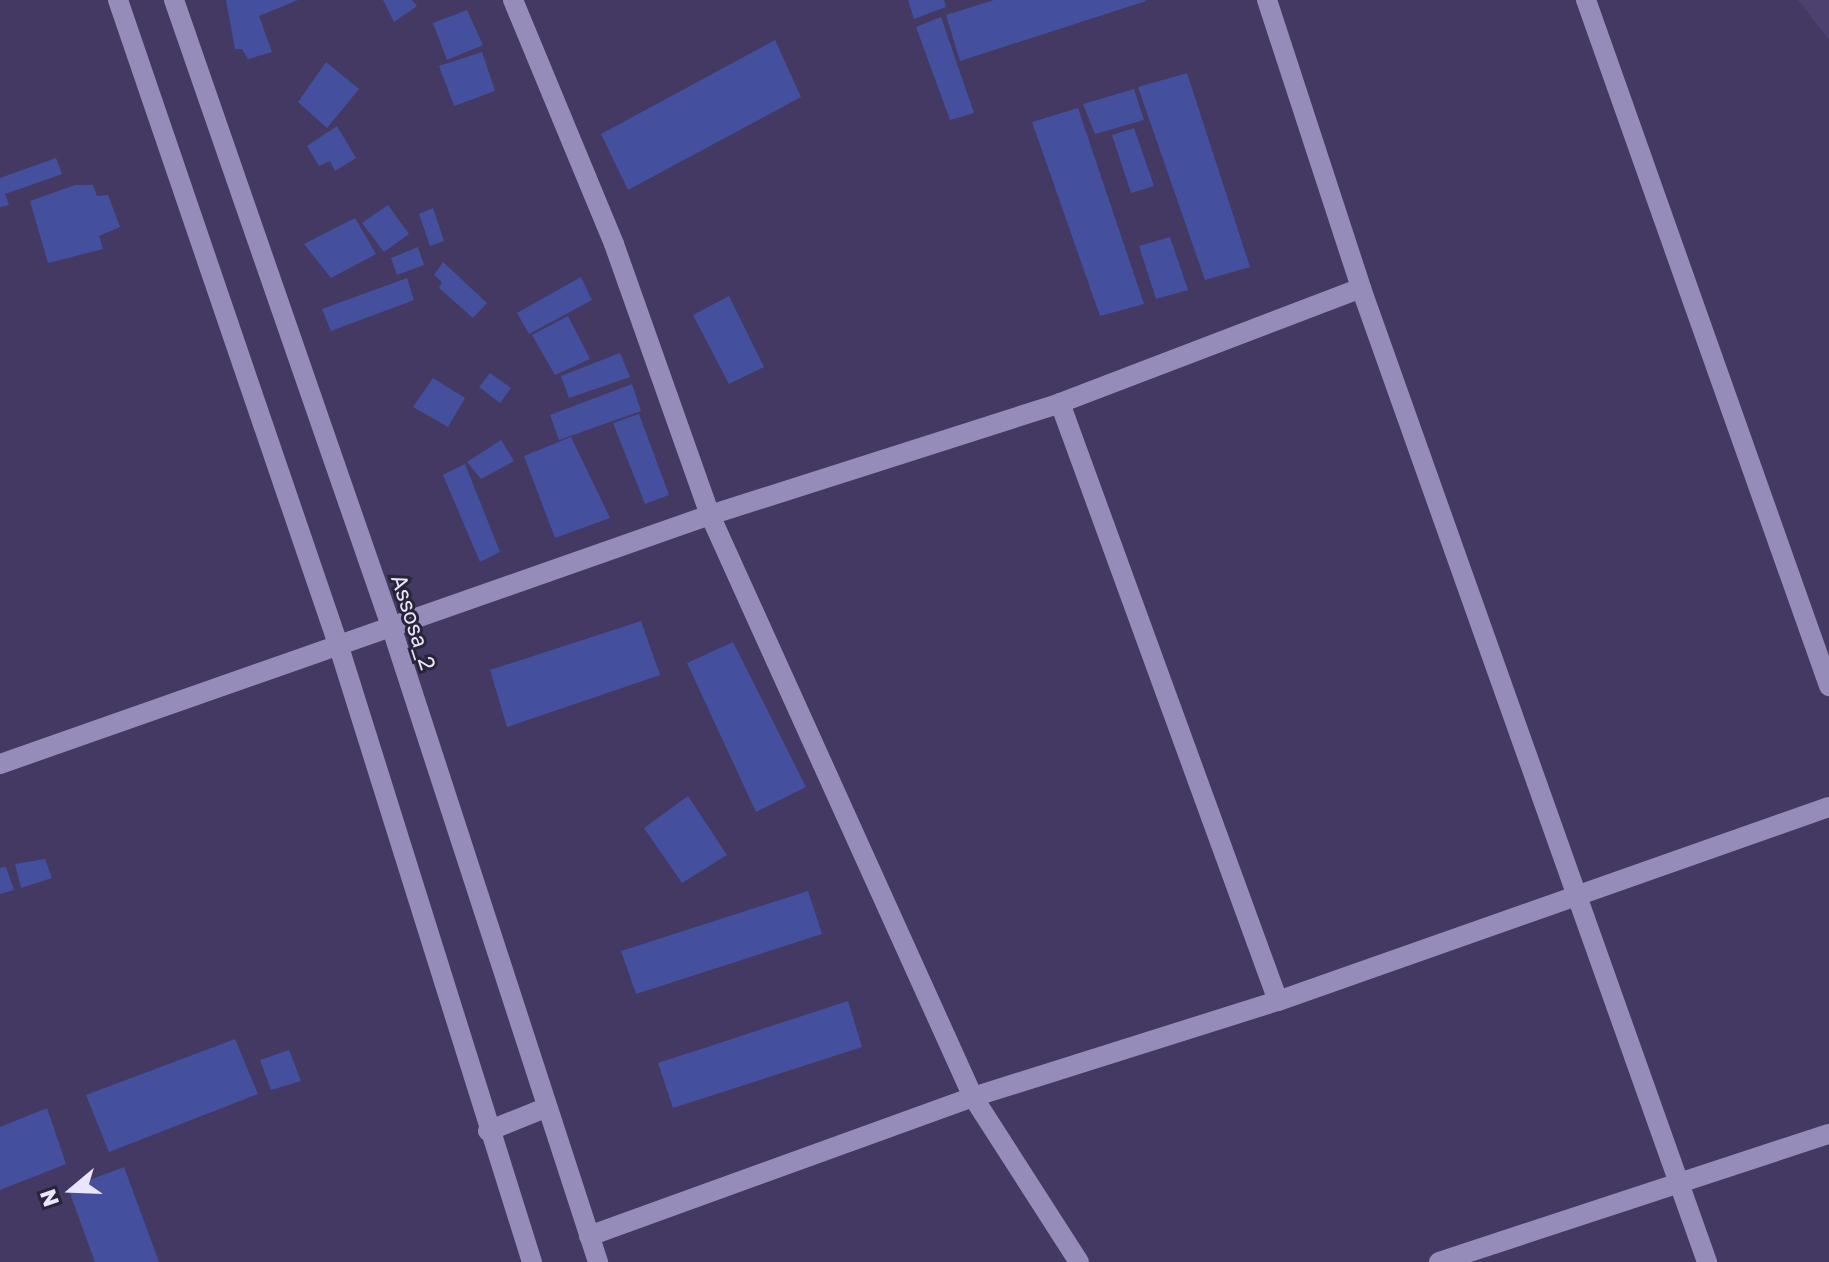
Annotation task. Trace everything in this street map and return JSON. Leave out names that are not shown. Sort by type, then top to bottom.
[{"type":"street","points":[[118,0],[339,647],[488,1131],[532,1262]]},
{"type":"street","name":"Assosa_2","points":[[174,0],[392,629],[545,1108],[598,1262]]},
{"type":"street","points":[[513,0],[614,244],[710,515],[973,1097],[1079,1262]]},
{"type":"street","points":[[1267,0],[1361,288],[1707,1262]]},
{"type":"street","points":[[1586,0],[1829,686]]},
{"type":"street","points":[[0,764],[710,515],[1060,403],[1361,288]]},
{"type":"street","points":[[1060,403],[1278,1001]]},
{"type":"street","points":[[589,1236],[973,1097],[1278,1001],[1578,898],[1829,807]]},
{"type":"street","points":[[488,1131],[545,1108]]},
{"type":"street","points":[[1439,1262],[1829,1134]]},
{"type":"shaded area","points":[[1798,0],[1829,0],[1829,40]]},
{"type":"building","points":[[226,0],[298,0],[259,16],[272,52],[248,59],[242,49],[235,49]]},
{"type":"building","points":[[383,0],[412,0],[417,6],[394,22]]},
{"type":"building","points":[[908,0],[944,0],[946,7],[914,19]]},
{"type":"building","points":[[994,0],[1146,1],[960,61],[946,15]]},
{"type":"building","points":[[467,10],[483,45],[447,60],[433,23]]},
{"type":"building","points":[[941,17],[974,113],[950,120],[916,27]]},
{"type":"building","points":[[775,40],[801,97],[628,190],[601,134]]},
{"type":"building","points":[[482,52],[495,91],[454,106],[439,66]]},
{"type":"building","points":[[326,62],[359,89],[327,128],[298,102]]},
{"type":"building","points":[[1187,73],[1250,267],[1205,280],[1138,87]]},
{"type":"building","points":[[1134,89],[1144,120],[1095,134],[1083,104]]},
{"type":"building","points":[[1078,108],[1144,304],[1100,316],[1032,122]]},
{"type":"building","points":[[337,126],[356,158],[335,171],[330,161],[319,166],[307,146]]},
{"type":"building","points":[[1134,128],[1154,186],[1131,193],[1112,135]]},
{"type":"building","points":[[56,158],[62,174],[5,194],[9,205],[0,207],[0,178]]},
{"type":"building","points":[[75,185],[93,185],[97,196],[108,195],[120,227],[99,236],[103,249],[48,263],[30,201]]},
{"type":"building","points":[[388,205],[409,234],[384,252],[362,223]]},
{"type":"building","points":[[433,208],[444,241],[430,246],[419,214]]},
{"type":"building","points":[[355,218],[376,254],[331,278],[304,244]]},
{"type":"building","points":[[1170,237],[1188,290],[1156,299],[1139,246]]},
{"type":"building","points":[[418,247],[424,265],[397,275],[391,258]]},
{"type":"building","points":[[443,262],[487,303],[473,318],[439,288],[442,282],[434,275]]},
{"type":"building","points":[[581,277],[592,300],[529,334],[517,313]]},
{"type":"building","points":[[407,278],[414,300],[331,331],[322,309]]},
{"type":"building","points":[[729,296],[764,367],[729,384],[693,315]]},
{"type":"building","points":[[568,316],[590,359],[555,375],[532,335]]},
{"type":"building","points":[[620,353],[630,377],[569,398],[561,376]]},
{"type":"building","points":[[490,373],[511,388],[500,403],[479,387]]},
{"type":"building","points":[[433,378],[465,398],[448,427],[413,407]]},
{"type":"building","points":[[632,384],[641,411],[559,440],[550,415]]},
{"type":"building","points":[[639,414],[669,495],[645,504],[613,423]]},
{"type":"building","points":[[571,437],[610,518],[555,538],[524,456]]},
{"type":"building","points":[[501,440],[514,461],[481,479],[467,462]]},
{"type":"building","points":[[465,464],[500,552],[480,562],[443,475]]},
{"type":"building","points":[[641,621],[660,675],[507,727],[490,670]]},
{"type":"building","points":[[733,642],[806,787],[756,812],[687,663]]},
{"type":"building","points":[[688,796],[727,855],[682,883],[644,828]]},
{"type":"building","points":[[45,859],[52,878],[21,888],[15,864]]},
{"type":"building","points":[[6,867],[14,890],[0,894],[0,868]]},
{"type":"building","points":[[808,891],[822,934],[636,994],[621,951]]},
{"type":"building","points":[[848,1001],[862,1047],[673,1108],[658,1063]]},
{"type":"building","points":[[235,1039],[258,1094],[109,1152],[86,1095]]},
{"type":"building","points":[[289,1050],[301,1081],[271,1090],[260,1060]]},
{"type":"building","points":[[47,1108],[66,1164],[0,1190],[0,1127]]},
{"type":"building","points":[[124,1167],[159,1262],[95,1262],[68,1188]]}]
